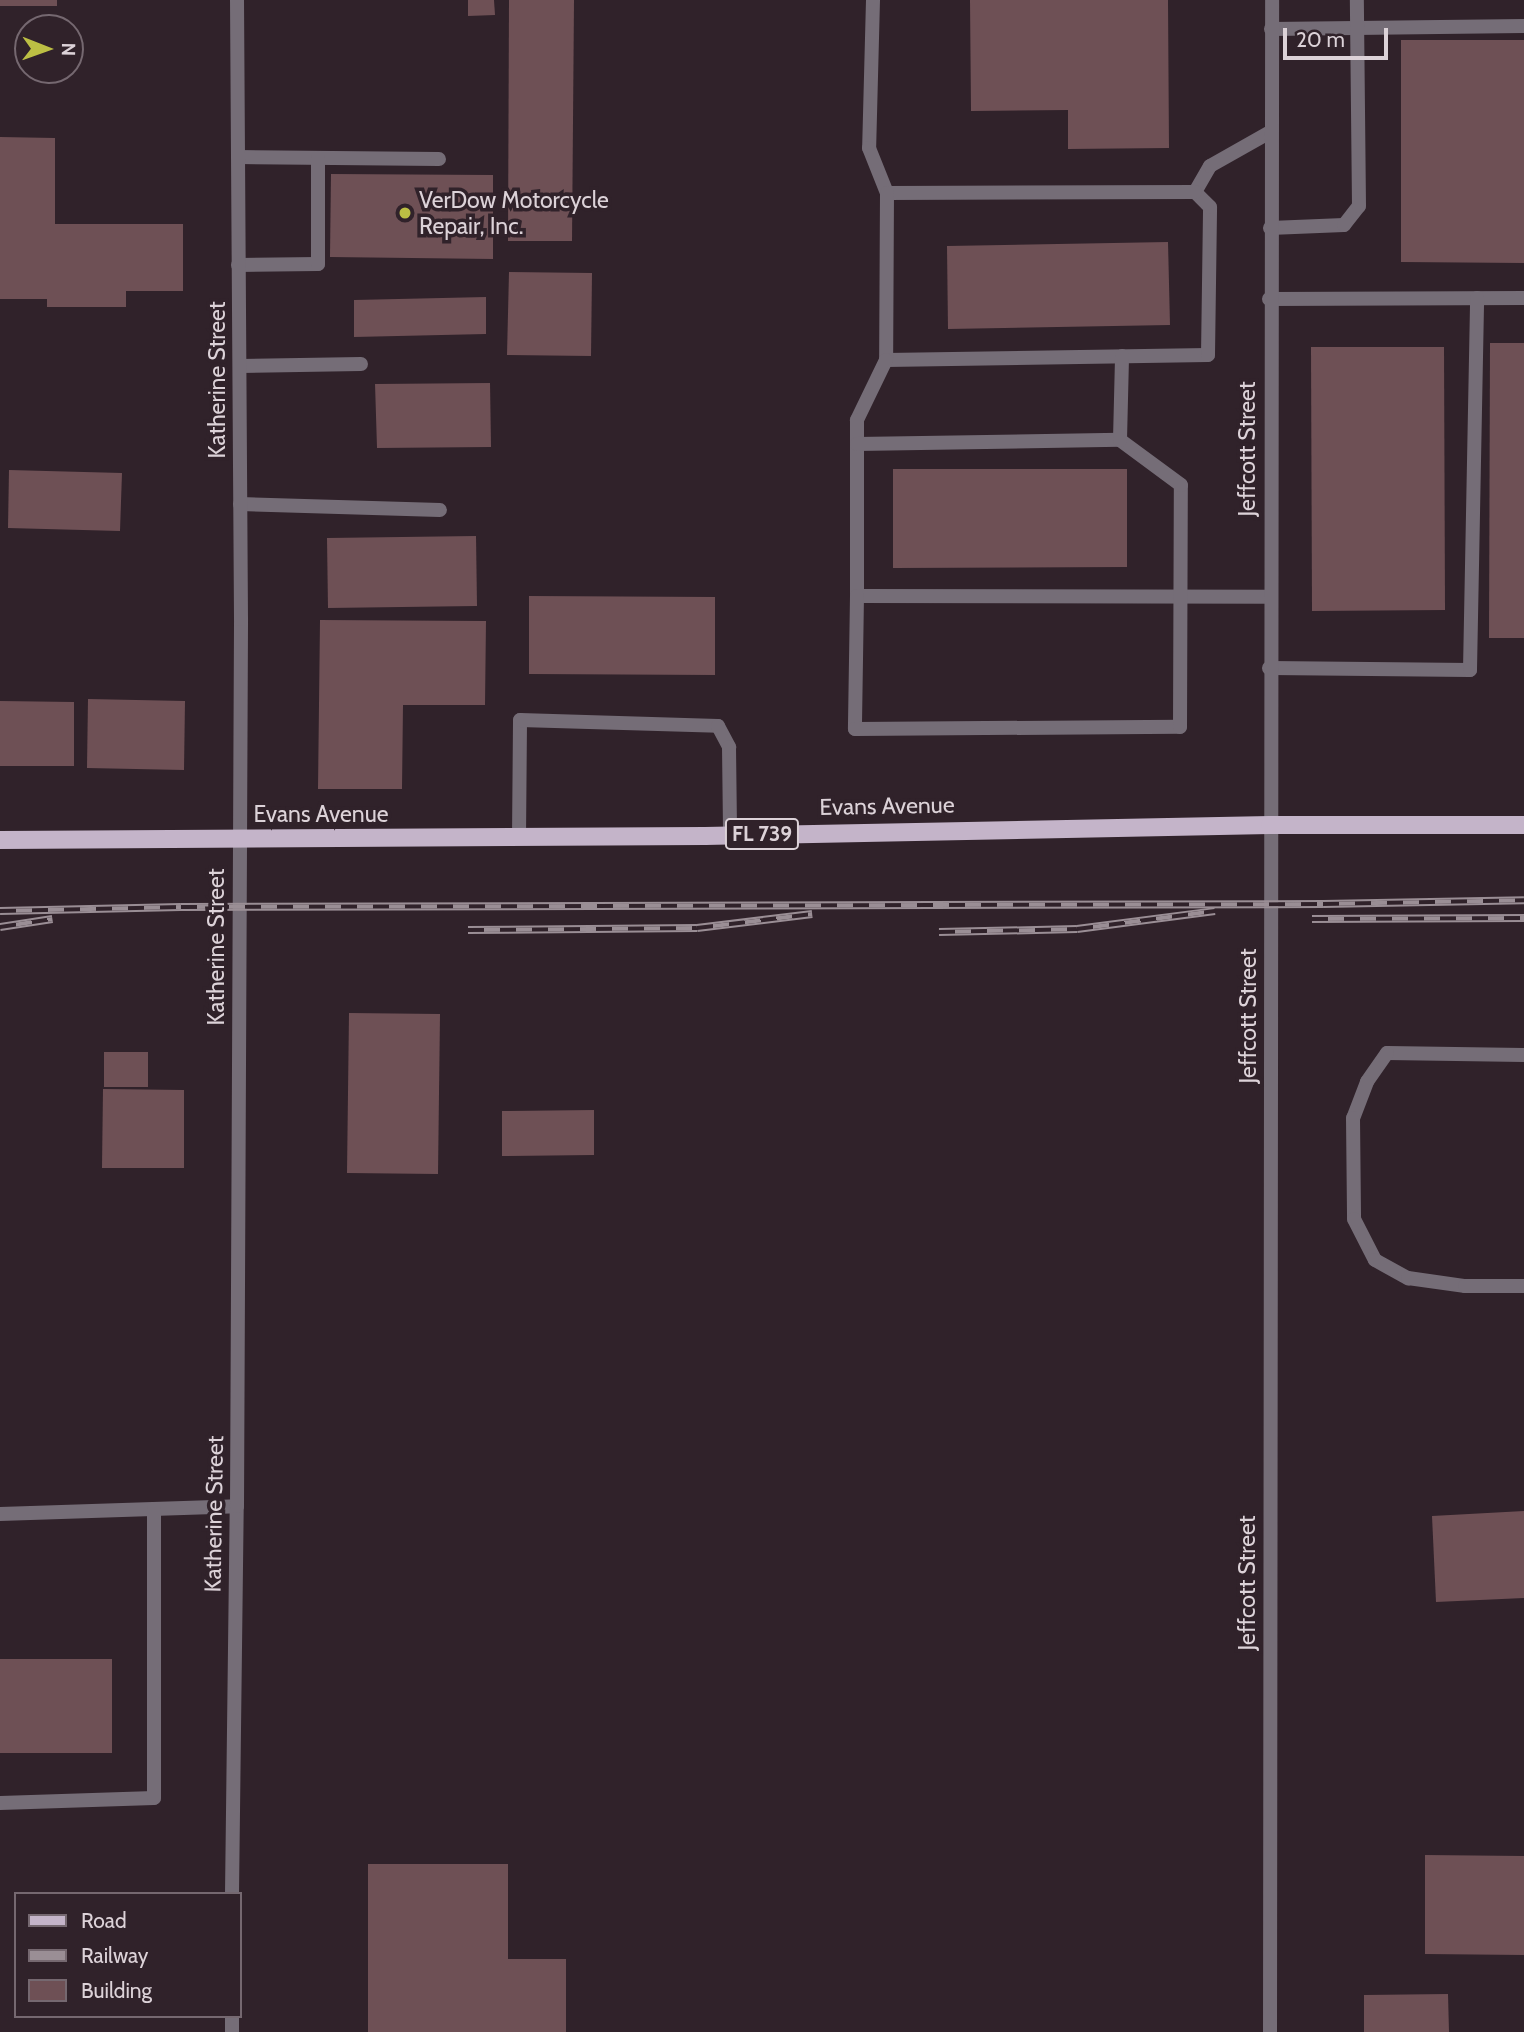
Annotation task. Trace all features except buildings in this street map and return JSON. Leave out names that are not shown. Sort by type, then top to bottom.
[{"type":"main road","name":"Evans Avenue","points":[[0,840],[730,835],[1270,825],[1524,825]]},
{"type":"street","name":"Katherine Street","points":[[232,1892],[237,1506],[240,504],[237,0]]},
{"type":"street","points":[[857,444],[1120,440],[1181,485],[1180,727],[855,729],[857,420],[886,359],[887,193],[869,148],[873,0]]},
{"type":"street","name":"Jeffcott Street","points":[[1270,2032],[1269,299],[1272,0]]},
{"type":"street","points":[[1270,228],[1344,225],[1359,206],[1357,0]]},
{"type":"street","points":[[1271,29],[1524,26]]},
{"type":"street","points":[[1195,192],[1210,166],[1270,132]]},
{"type":"street","points":[[238,157],[439,159]]},
{"type":"street","points":[[239,265],[318,264],[318,158]]},
{"type":"street","points":[[886,359],[1208,355],[1210,207],[1195,192],[887,193]]},
{"type":"street","points":[[1269,668],[1470,670],[1477,298]]},
{"type":"street","points":[[1269,299],[1524,298]]},
{"type":"street","points":[[1120,440],[1122,356]]},
{"type":"street","points":[[240,366],[361,364]]},
{"type":"street","points":[[240,504],[440,510]]},
{"type":"street","points":[[857,596],[1269,597]]},
{"type":"street","points":[[519,837],[520,720],[718,726],[729,747],[730,835]]},
{"type":"street","points":[[1524,1055],[1387,1054],[1367,1082],[1353,1118],[1354,1219],[1375,1260],[1408,1278],[1465,1286],[1524,1286]]},
{"type":"street","points":[[0,1514],[237,1506]]},
{"type":"street","points":[[0,1803],[155,1798],[154,1509]]},
{"type":"railway","points":[[0,911],[181,907],[1323,904],[1524,900]]},
{"type":"railway","points":[[939,932],[1077,929],[1215,911]]},
{"type":"railway","points":[[468,930],[697,928],[812,914]]},
{"type":"railway","points":[[1312,919],[1524,918]]},
{"type":"railway","points":[[0,927],[52,919]]},
{"type":"place","name":"VerDow Motorcycle Repair, Inc.","points":[[405,213]]}]
